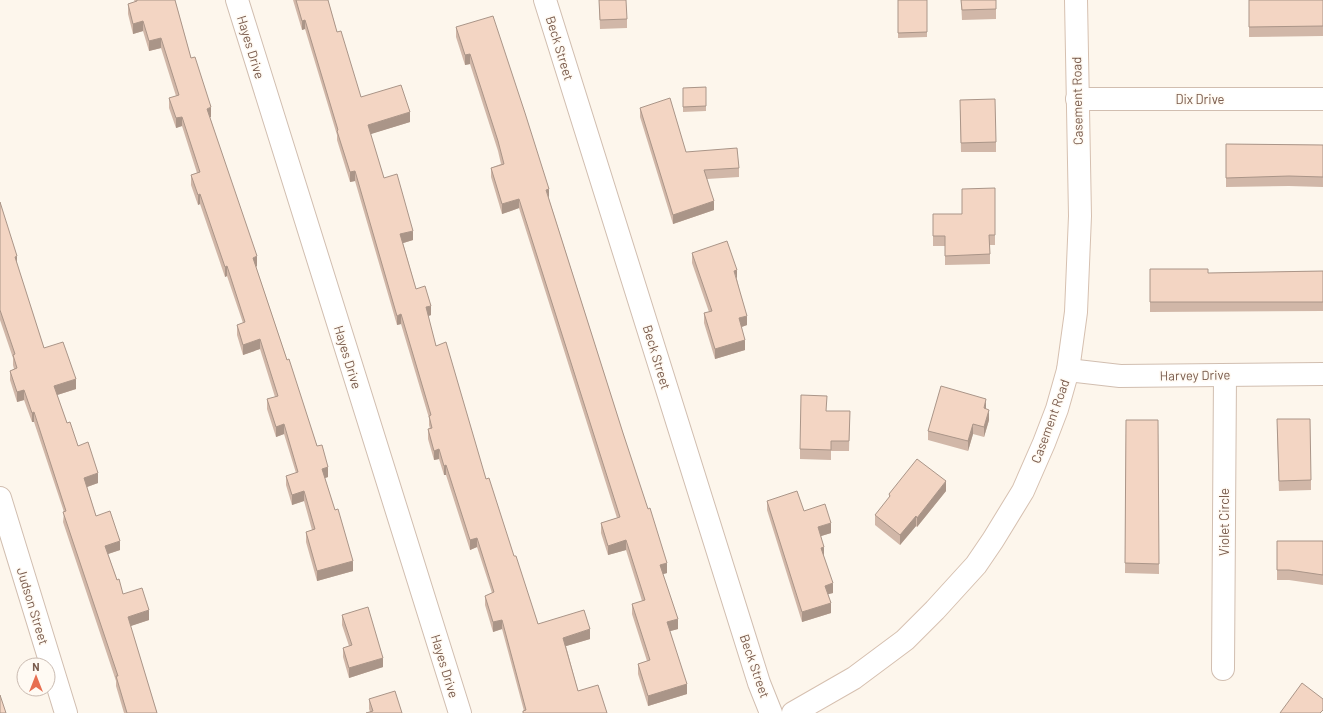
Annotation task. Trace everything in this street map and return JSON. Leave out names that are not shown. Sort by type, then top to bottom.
[{"type":"street","name":"Hayes Drive","points":[[236,0],[460,713]]},
{"type":"street","name":"Beck Street","points":[[545,0],[759,683],[772,713]]},
{"type":"street","name":"Casement Road","points":[[793,713],[854,678],[905,640],[976,566],[1023,491],[1044,443],[1057,409],[1068,370],[1076,312],[1080,216],[1076,0]]},
{"type":"street","name":"Dix Drive","points":[[1077,99],[1323,99]]},
{"type":"street","name":"Harvey Drive","points":[[1068,370],[1120,376],[1323,374]]},
{"type":"street","name":"Violet Circle","points":[[1223,669],[1225,375]]},
{"type":"street","name":"Judson Street","points":[[0,498],[66,713]]},
{"type":"building","points":[[137,0],[175,0],[191,58],[195,57],[211,107],[207,109],[257,256],[253,258],[287,360],[289,359],[317,446],[322,445],[328,467],[322,469],[335,510],[338,509],[353,561],[317,571],[306,532],[315,529],[304,491],[292,495],[286,476],[298,472],[284,424],[276,427],[267,399],[278,396],[260,339],[243,345],[237,325],[245,322],[227,266],[225,267],[200,194],[198,195],[191,175],[200,172],[182,117],[176,118],[169,98],[179,95],[161,38],[149,41],[143,21],[133,24],[128,4]]},
{"type":"building","points":[[296,0],[328,0],[337,32],[341,31],[361,97],[401,85],[410,112],[368,125],[384,178],[397,174],[413,231],[400,234],[416,289],[425,286],[431,306],[426,307],[436,346],[446,342],[486,479],[489,478],[538,624],[584,610],[590,629],[563,638],[578,691],[598,685],[607,713],[523,713],[523,711],[526,710],[502,620],[493,622],[485,596],[494,592],[477,538],[470,540],[446,465],[444,466],[439,449],[434,451],[428,429],[432,428],[429,416],[431,415],[401,314],[397,316],[355,171],[350,172],[305,20],[302,21]]},
{"type":"building","points":[[599,0],[626,0],[627,19],[600,20]]},
{"type":"building","points":[[898,0],[927,0],[927,32],[898,33]]},
{"type":"building","points":[[961,0],[996,0],[996,9],[962,10]]},
{"type":"building","points":[[1249,0],[1323,0],[1323,26],[1249,27]]},
{"type":"building","points":[[493,16],[549,189],[546,190],[623,433],[648,509],[650,508],[667,563],[660,565],[678,619],[667,622],[687,684],[648,696],[638,664],[650,660],[632,604],[645,600],[626,540],[608,546],[601,523],[620,517],[519,199],[502,204],[491,168],[504,164],[470,54],[465,55],[456,27]]},
{"type":"building","points":[[706,87],[706,106],[683,107],[683,88]]},
{"type":"building","points":[[670,98],[686,152],[737,148],[739,168],[704,170],[714,201],[673,215],[640,108]]},
{"type":"building","points":[[995,99],[996,142],[961,143],[960,100]]},
{"type":"building","points":[[1226,144],[1323,145],[1323,177],[1289,176],[1226,178]]},
{"type":"building","points":[[995,188],[995,235],[989,235],[990,254],[945,256],[945,236],[933,236],[933,214],[962,214],[962,189]]},
{"type":"building","points":[[0,202],[17,256],[15,257],[44,348],[63,342],[76,379],[54,386],[67,423],[70,422],[78,446],[88,442],[98,473],[84,478],[96,516],[110,511],[120,541],[105,546],[117,580],[119,579],[123,594],[142,588],[149,610],[128,617],[157,713],[127,713],[116,676],[118,676],[63,512],[66,511],[34,412],[32,413],[24,390],[17,392],[10,371],[17,368],[13,355],[15,354],[0,310]]},
{"type":"building","points":[[727,241],[737,270],[734,271],[747,316],[739,318],[745,340],[715,349],[704,313],[712,311],[692,253]]},
{"type":"building","points":[[1150,269],[1208,269],[1208,273],[1323,271],[1323,302],[1150,302]]},
{"type":"building","points":[[941,386],[986,399],[984,408],[989,410],[984,427],[973,424],[968,441],[928,431]]},
{"type":"building","points":[[801,395],[827,396],[826,411],[850,411],[849,441],[831,441],[831,450],[800,449]]},
{"type":"building","points":[[1277,419],[1310,419],[1311,480],[1279,481]]},
{"type":"building","points":[[1126,420],[1158,420],[1159,564],[1125,563]]},
{"type":"building","points":[[917,459],[946,481],[917,518],[916,516],[900,535],[875,515],[890,496],[889,494]]},
{"type":"building","points":[[797,491],[804,511],[825,504],[831,523],[818,527],[824,547],[821,548],[833,583],[825,586],[831,603],[802,612],[767,501]]},
{"type":"building","points":[[1277,541],[1323,541],[1323,575],[1289,570],[1277,570]]},
{"type":"building","points":[[368,607],[383,658],[349,668],[343,648],[352,645],[342,615]]},
{"type":"building","points":[[1302,683],[1323,699],[1323,710],[1320,713],[1280,713]]},
{"type":"building","points":[[395,691],[402,713],[366,713],[373,711],[369,699]]},
{"type":"building","points":[[0,695],[6,713],[0,713]]}]
